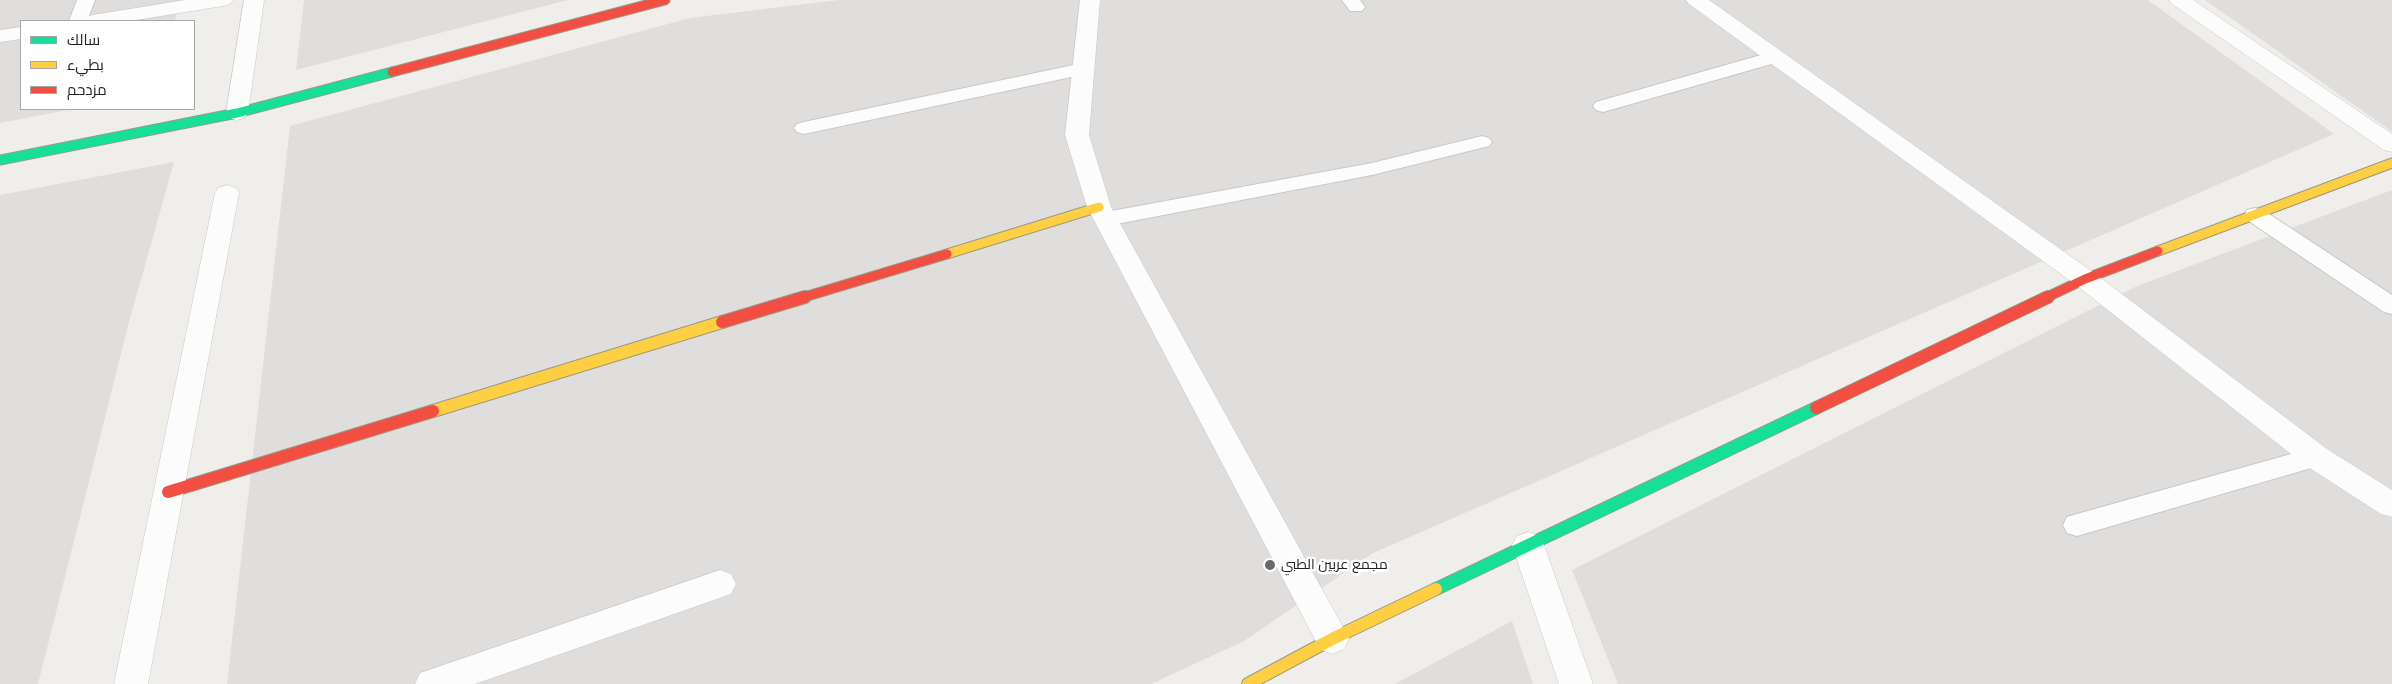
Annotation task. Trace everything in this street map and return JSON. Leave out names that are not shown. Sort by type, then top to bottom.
[{"type":"street","points":[[99,20],[223,0]]},
{"type":"street","points":[[237,113],[254,0]]},
{"type":"street","points":[[0,160],[237,113],[665,0]]},
{"type":"street","points":[[1090,0],[1077,135],[1102,213],[1332,639]]},
{"type":"street","points":[[1696,0],[2085,278],[2316,457],[2392,505]]},
{"type":"street","points":[[2179,0],[2392,145]]},
{"type":"street","points":[[0,36],[20,33]]},
{"type":"street","points":[[1248,684],[1332,639],[2085,278],[2392,163]]},
{"type":"street","points":[[131,684],[226,193]]},
{"type":"street","points":[[168,492],[1102,213]]},
{"type":"street","points":[[1528,545],[1576,684]]},
{"type":"street","points":[[432,684],[720,584]]},
{"type":"lane","points":[[78,20],[86,0]]},
{"type":"lane","points":[[1603,106],[1775,57]]},
{"type":"lane","points":[[804,128],[1083,69]]},
{"type":"lane","points":[[1102,213],[1372,169],[1482,142]]},
{"type":"lane","points":[[2255,215],[2392,306]]},
{"type":"lane","points":[[2077,525],[2316,457]]},
{"type":"shaded area","points":[[0,0],[179,0],[175,20],[20,20],[20,110],[68,110],[0,123]]},
{"type":"shaded area","points":[[304,0],[568,0],[296,70]]},
{"type":"shaded area","points":[[839,0],[2148,0],[2334,134],[1373,553],[1244,641],[1151,684],[227,684],[290,126],[690,18]]},
{"type":"shaded area","points":[[2205,0],[2392,0],[2392,132],[2384,126]]},
{"type":"shaded area","points":[[174,162],[129,322],[38,684],[0,684],[0,195]]},
{"type":"shaded area","points":[[2392,190],[2392,684],[1618,684],[1572,570],[2137,286]]},
{"type":"shaded area","points":[[1512,621],[1533,684],[1395,684]]},
{"type":"traffic: fast","points":[[0,160],[237,113],[392,72]]},
{"type":"traffic: fast","points":[[1436,589],[1816,408]]},
{"type":"traffic: slow","points":[[2158,251],[2392,163]]},
{"type":"traffic: slow","points":[[947,254],[1099,207]]},
{"type":"traffic: slow","points":[[433,411],[722,322]]},
{"type":"traffic: slow","points":[[1248,684],[1332,639],[1436,589]]},
{"type":"traffic: jam","points":[[392,72],[665,0]]},
{"type":"traffic: jam","points":[[1816,408],[2085,279],[2158,251]]},
{"type":"traffic: jam","points":[[722,322],[947,254]]},
{"type":"traffic: jam","points":[[168,492],[433,411]]},
{"type":"place","name":"مجمع عربين الطبي","points":[[1270,565]]}]
